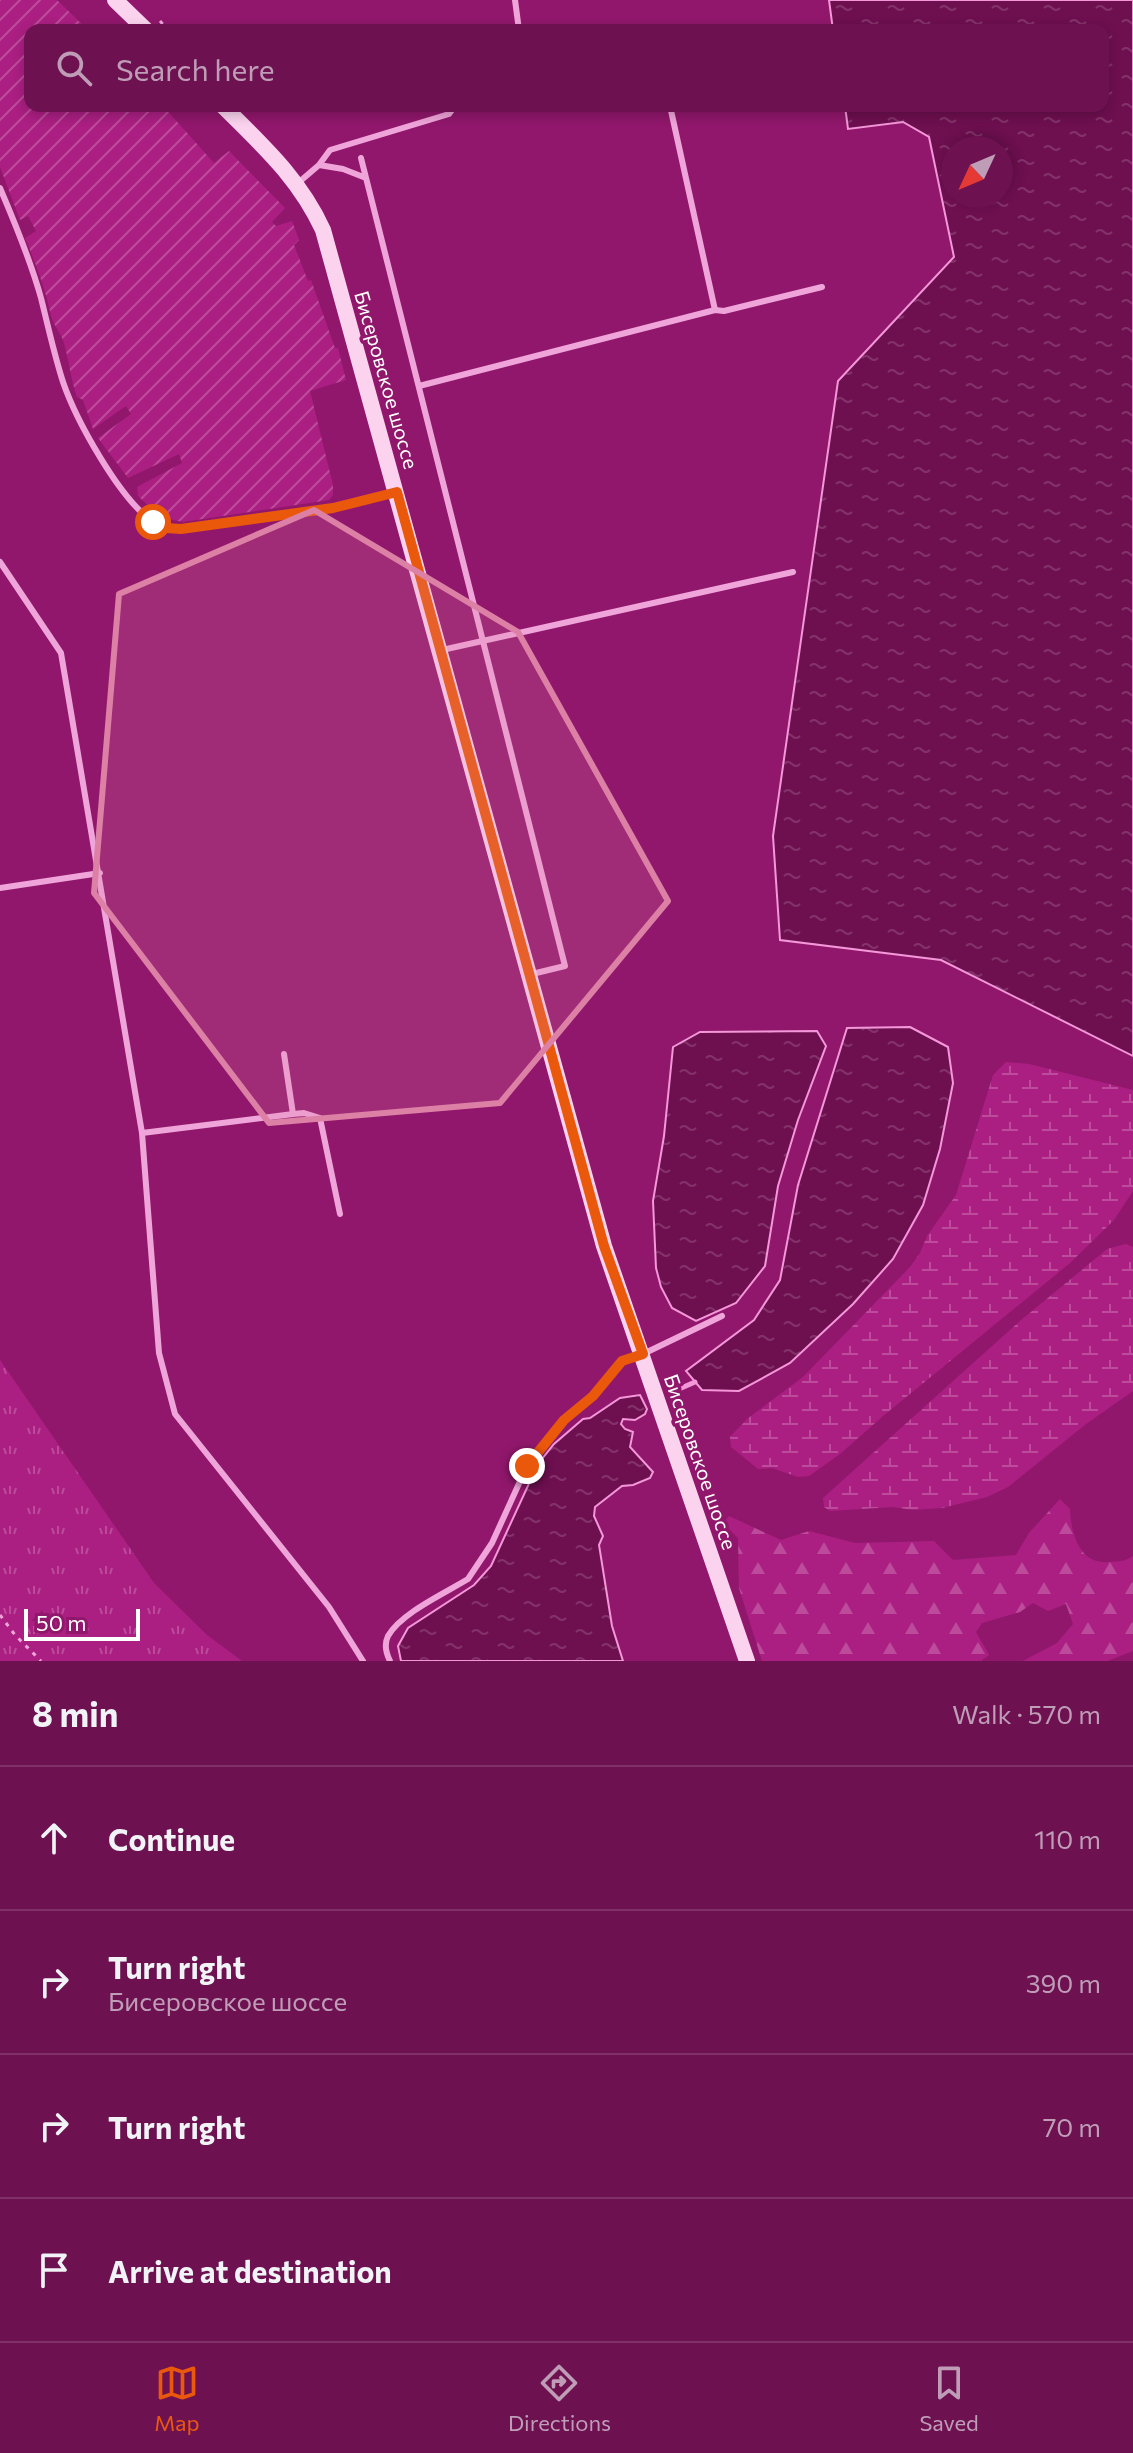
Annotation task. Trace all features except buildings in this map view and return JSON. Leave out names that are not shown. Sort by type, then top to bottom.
[{"type":"main road","points":[[115,0],[140,24]]},
{"type":"main road","name":"Бисеровское шоссе","points":[[229,112],[286,168],[323,230],[604,1246],[747,1661]]},
{"type":"lane","points":[[515,0],[518,24]]},
{"type":"lane","points":[[297,183],[319,165],[330,150],[450,112]]},
{"type":"lane","points":[[671,112],[715,310]]},
{"type":"lane","points":[[361,158],[565,966],[529,975]]},
{"type":"lane","points":[[319,165],[343,169],[366,178]]},
{"type":"lane","points":[[0,188],[41,298],[73,407],[89,438],[123,489],[153,522],[166,528],[181,529],[333,508],[397,492]]},
{"type":"lane","points":[[419,386],[715,310],[724,311],[822,287]]},
{"type":"lane","points":[[0,562],[61,653],[142,1133],[159,1353],[175,1414],[329,1607],[363,1661]]},
{"type":"lane","points":[[441,650],[793,572]]},
{"type":"lane","points":[[0,888],[100,873]]},
{"type":"lane","points":[[284,1054],[293,1114]]},
{"type":"lane","points":[[142,1133],[304,1113],[320,1118],[340,1214]]},
{"type":"lane","points":[[390,1661],[386,1645],[388,1636],[399,1623],[468,1579],[476,1570],[492,1543],[527,1466],[564,1420],[593,1396],[622,1361],[722,1316]]},
{"type":"path","points":[[0,1615],[41,1661]]},
{"type":"highlighted area","points":[[314,510],[518,632],[668,901],[500,1103],[269,1123],[94,893],[119,594]]},
{"type":"green space","points":[[0,0],[57,0],[82,24],[24,24],[24,112],[168,112],[214,163],[229,151],[285,208],[272,222],[276,226],[292,221],[299,240],[294,245],[308,281],[311,280],[335,348],[338,348],[346,380],[310,391],[333,485],[333,495],[329,500],[183,522],[163,516],[138,496],[137,487],[182,463],[179,454],[128,478],[98,438],[131,414],[126,406],[93,429],[83,400],[77,397],[64,343],[52,319],[25,238],[36,231],[28,216],[20,220],[0,167]]},
{"type":"green space","points":[[1006,1062],[1029,1064],[1133,1090],[1133,1191],[1114,1220],[1070,1263],[840,1454],[809,1476],[798,1477],[772,1468],[758,1469],[731,1447],[730,1437],[747,1419],[803,1377],[910,1267],[956,1195],[993,1075]]},
{"type":"green space","points":[[1126,1244],[1133,1247],[1133,1391],[1086,1424],[1008,1487],[987,1497],[942,1508],[913,1510],[893,1507],[830,1511],[824,1507],[823,1498],[1020,1321],[1107,1249]]},
{"type":"green space","points":[[0,1360],[154,1583],[207,1635],[242,1661],[0,1661]]},
{"type":"green space","points":[[1060,1499],[1070,1509],[1075,1537],[1090,1558],[1109,1562],[1133,1556],[1133,1651],[1107,1661],[1023,1661],[1057,1643],[1073,1624],[1066,1604],[1048,1611],[1033,1603],[1020,1612],[982,1623],[976,1632],[989,1655],[981,1661],[762,1661],[739,1588],[738,1538],[723,1523],[729,1516],[781,1540],[809,1531],[855,1543],[934,1541],[953,1560],[1016,1555],[1029,1533]]},
{"type":"water","points":[[829,0],[1133,0],[1133,1056],[941,960],[780,940],[773,836],[838,381],[954,257],[944,208],[1013,208],[1013,136],[941,136],[941,195],[929,137],[903,122],[848,129],[846,112],[1109,112],[1109,24],[832,24]]},
{"type":"water","points":[[910,1027],[948,1047],[953,1083],[940,1149],[923,1205],[893,1259],[853,1304],[790,1363],[739,1391],[702,1390],[686,1371],[754,1320],[780,1280],[798,1185],[847,1028]]},
{"type":"water","points":[[817,1031],[826,1046],[798,1120],[778,1186],[765,1266],[736,1303],[696,1321],[672,1308],[661,1287],[656,1268],[653,1201],[664,1136],[673,1047],[700,1032]]},
{"type":"water","points":[[640,1395],[647,1409],[645,1414],[635,1420],[623,1419],[621,1424],[633,1432],[630,1447],[653,1472],[650,1478],[622,1486],[595,1507],[594,1516],[603,1536],[599,1545],[612,1626],[623,1661],[401,1661],[398,1646],[408,1628],[474,1585],[491,1566],[538,1464],[554,1444],[583,1419],[590,1418],[620,1398]]},
{"type":"waterway","points":[[670,1393],[695,1382]]},
{"type":"route","points":[[153,522],[166,528],[181,529],[333,508],[397,492],[604,1246],[643,1354],[622,1361],[593,1396],[564,1420],[527,1466]]}]
